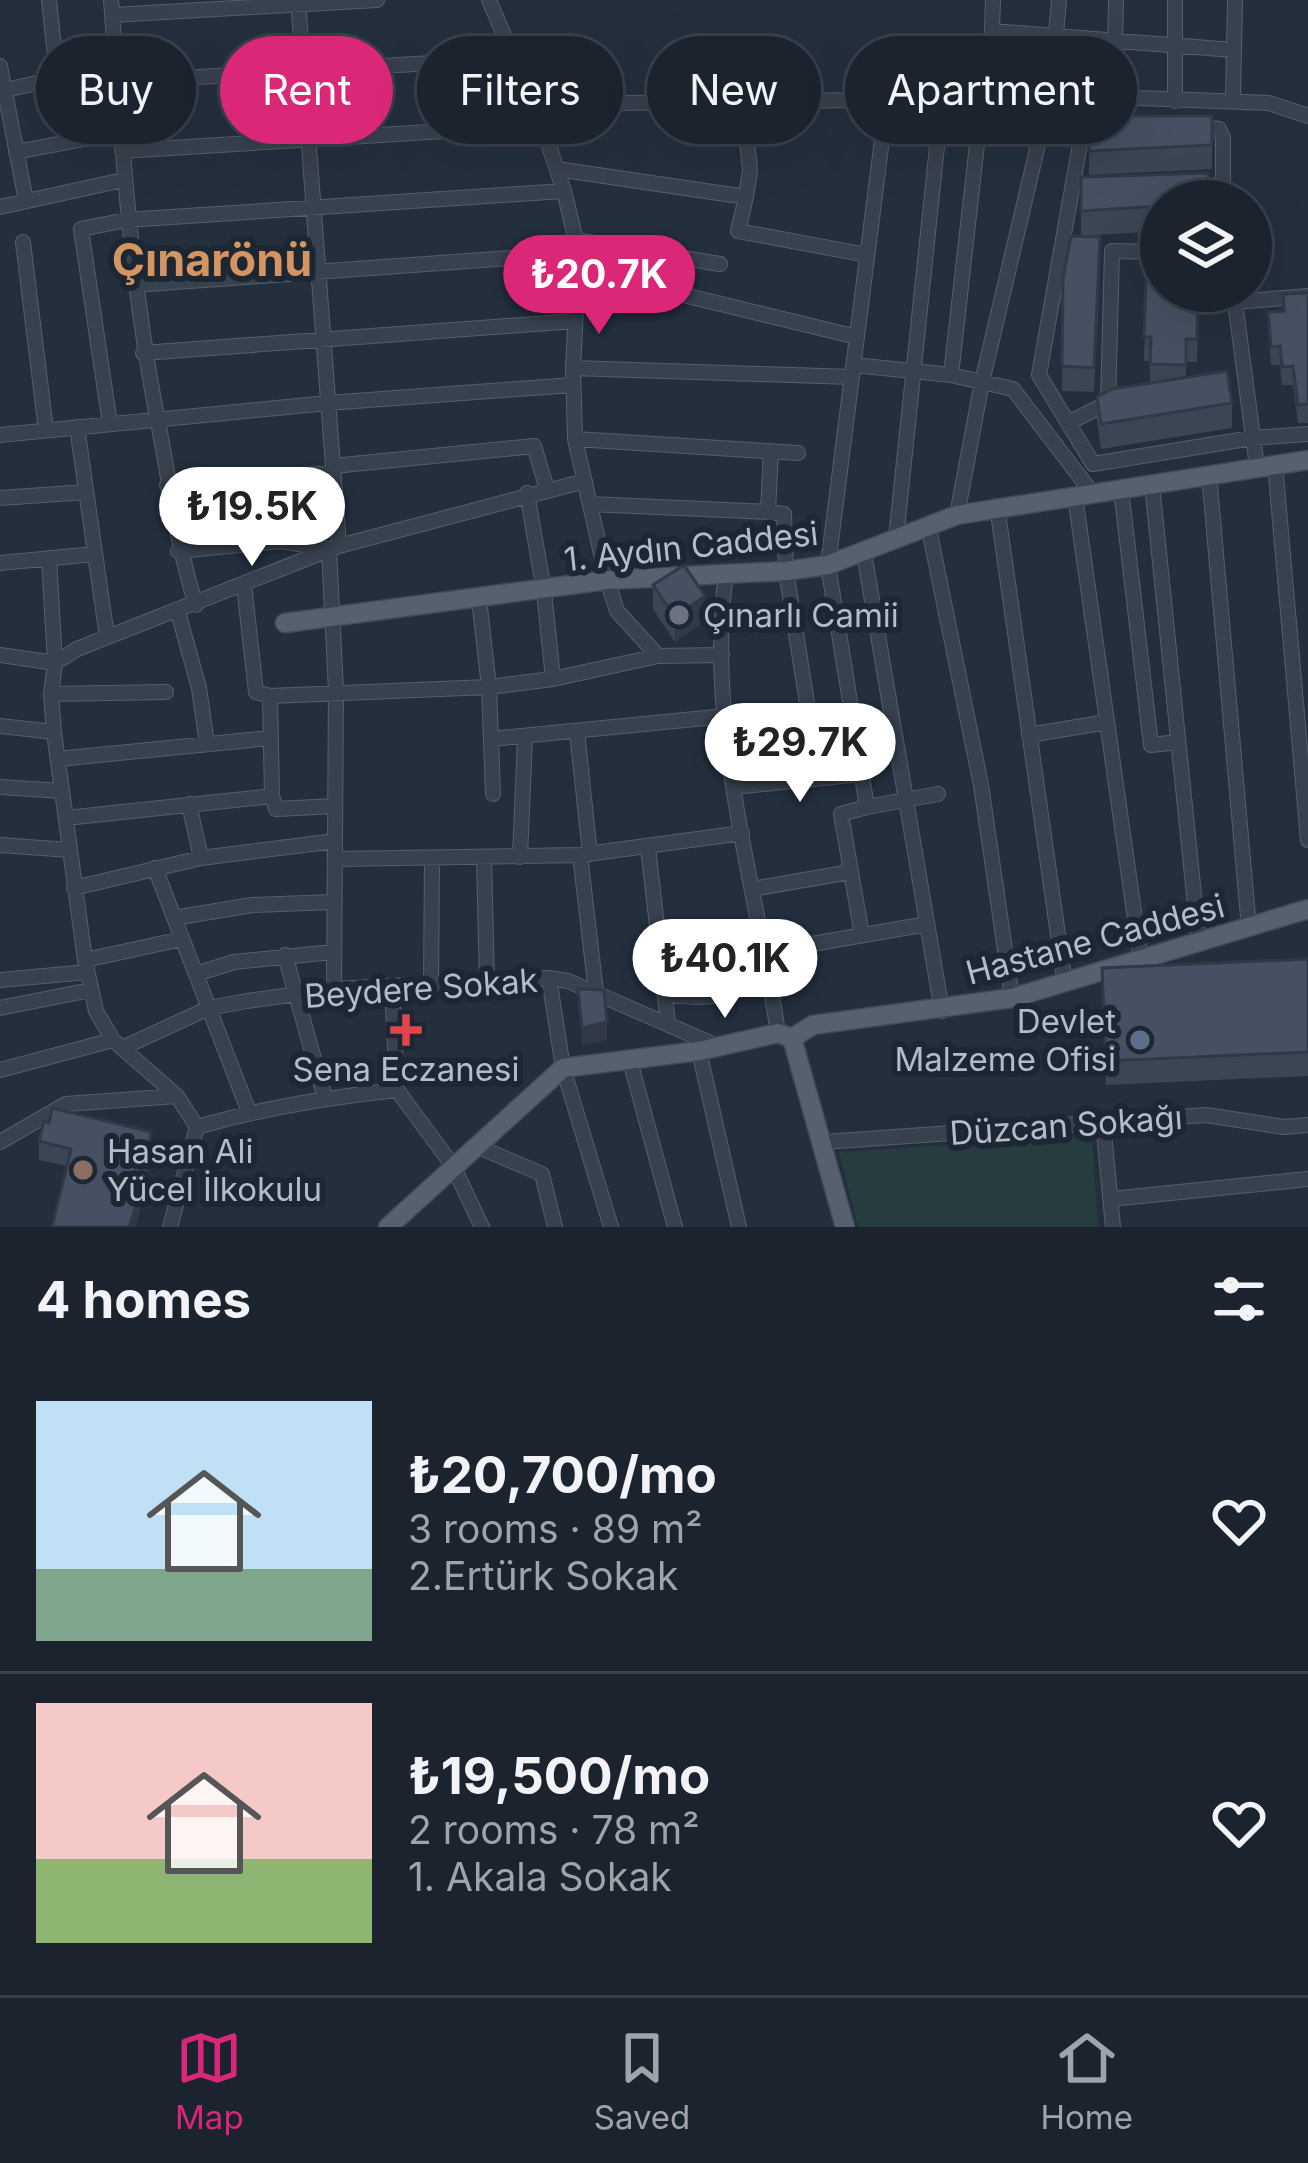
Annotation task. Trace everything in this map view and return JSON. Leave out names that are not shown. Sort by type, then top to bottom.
[{"type":"main road","name":"1. Aydın Caddesi","points":[[285,622],[607,580],[786,572],[828,565],[928,524],[997,506],[1308,460]]},
{"type":"main road","name":"Hastane Caddesi","points":[[563,1068],[785,1036],[813,1024],[1012,998],[1308,909]]},
{"type":"main road","points":[[785,1036],[824,1142],[845,1227]]},
{"type":"main road","points":[[388,1227],[409,1220],[453,1166],[563,1068]]},
{"type":"street","points":[[49,0],[53,36]]},
{"type":"street","points":[[112,8],[377,0]]},
{"type":"street","points":[[489,0],[505,36]]},
{"type":"street","points":[[992,36],[993,0]]},
{"type":"street","points":[[1056,36],[1059,0]]},
{"type":"street","points":[[1115,36],[1116,0]]},
{"type":"street","points":[[1175,0],[1175,100]]},
{"type":"street","points":[[1232,100],[1235,0]]},
{"type":"street","points":[[298,2],[300,36]]},
{"type":"street","points":[[992,31],[1045,36]]},
{"type":"street","points":[[1137,45],[1233,50]]},
{"type":"street","points":[[0,66],[26,201]]},
{"type":"street","points":[[4,90],[36,82]]},
{"type":"street","points":[[1137,98],[1232,100],[1269,104],[1308,116]]},
{"type":"street","points":[[1187,127],[1219,129],[1221,180]]},
{"type":"street","points":[[16,152],[58,144]]},
{"type":"street","points":[[121,144],[143,353],[178,551],[196,605]]},
{"type":"street","points":[[122,151],[230,144]]},
{"type":"street","points":[[308,144],[333,470],[334,989]]},
{"type":"street","points":[[548,144],[564,191],[580,276],[572,368],[575,439],[616,611],[658,656]]},
{"type":"street","points":[[747,144],[750,170],[738,231],[868,255]]},
{"type":"street","points":[[868,807],[828,565],[882,144]]},
{"type":"street","points":[[896,538],[938,144]]},
{"type":"street","points":[[951,375],[980,144]]},
{"type":"street","points":[[957,515],[982,382],[1038,144]]},
{"type":"street","points":[[1080,144],[1039,375],[1093,464],[1252,437],[1308,434]]},
{"type":"street","points":[[557,169],[746,197]]},
{"type":"street","points":[[0,207],[123,180]]},
{"type":"street","points":[[1070,191],[1092,190]]},
{"type":"street","points":[[110,424],[81,229],[126,220],[564,191]]},
{"type":"street","points":[[23,242],[46,430]]},
{"type":"street","points":[[134,285],[577,246],[720,264]]},
{"type":"street","points":[[1060,249],[1077,249]]},
{"type":"street","points":[[1094,250],[1140,251]]},
{"type":"street","points":[[1070,422],[1108,403],[1112,250]]},
{"type":"street","points":[[580,276],[659,289],[857,337]]},
{"type":"street","points":[[1272,296],[1308,296]]},
{"type":"street","points":[[1233,312],[1252,437],[1266,466],[1302,701],[1308,840]]},
{"type":"street","points":[[143,353],[575,321]]},
{"type":"street","points":[[572,368],[915,371],[1013,388],[1084,495],[1107,722],[1141,961]]},
{"type":"street","points":[[0,435],[572,385]]},
{"type":"street","points":[[77,427],[107,637]]},
{"type":"street","points":[[575,439],[798,453]]},
{"type":"street","points":[[167,485],[534,446],[547,489]]},
{"type":"street","points":[[768,512],[772,451]]},
{"type":"street","points":[[1209,474],[1249,928]]},
{"type":"street","points":[[0,655],[56,663],[107,637],[334,547],[585,481]]},
{"type":"street","points":[[1152,484],[1199,944]]},
{"type":"street","points":[[1121,489],[1151,745],[1178,742]]},
{"type":"street","points":[[0,498],[86,492]]},
{"type":"street","points":[[527,494],[553,679]]},
{"type":"street","points":[[590,504],[784,514],[786,572],[809,716],[820,724],[827,778]]},
{"type":"street","points":[[997,506],[1065,984]]},
{"type":"street","points":[[928,524],[981,785],[1012,998]]},
{"type":"street","points":[[178,551],[280,541],[334,547]]},
{"type":"street","points":[[864,553],[942,1010]]},
{"type":"street","points":[[0,563],[95,554]]},
{"type":"street","points":[[50,558],[54,732],[96,1011],[118,1044],[177,1096],[197,1127],[170,1227]]},
{"type":"street","points":[[726,573],[720,618],[734,787],[785,1036]]},
{"type":"street","points":[[244,585],[256,692],[270,697],[489,687],[553,679],[658,656],[722,655]]},
{"type":"street","points":[[479,599],[489,687],[493,794]]},
{"type":"street","points":[[178,612],[200,688],[207,744]]},
{"type":"street","points":[[51,694],[166,692]]},
{"type":"street","points":[[270,697],[276,809],[334,806]]},
{"type":"street","points":[[491,739],[726,716]]},
{"type":"street","points":[[1029,735],[1107,722]]},
{"type":"street","points":[[0,726],[54,732]]},
{"type":"street","points":[[577,732],[596,992]]},
{"type":"street","points":[[520,856],[525,736]]},
{"type":"street","points":[[58,759],[270,738]]},
{"type":"street","points":[[734,787],[861,774]]},
{"type":"street","points":[[0,787],[62,791]]},
{"type":"street","points":[[862,935],[841,814],[938,794]]},
{"type":"street","points":[[65,818],[272,796]]},
{"type":"street","points":[[190,804],[201,857]]},
{"type":"street","points":[[335,859],[585,854],[742,832]]},
{"type":"street","points":[[74,888],[201,857],[335,841]]},
{"type":"street","points":[[0,845],[69,850]]},
{"type":"street","points":[[648,847],[668,1023]]},
{"type":"street","points":[[484,857],[487,983]]},
{"type":"street","points":[[430,985],[432,859]]},
{"type":"street","points":[[155,868],[249,1112]]},
{"type":"street","points":[[752,889],[850,872]]},
{"type":"street","points":[[174,917],[252,905],[333,902]]},
{"type":"street","points":[[766,952],[927,924]]},
{"type":"street","points":[[0,980],[86,966],[182,939]]},
{"type":"street","points":[[196,974],[234,962],[333,952]]},
{"type":"street","points":[[285,955],[325,1098]]},
{"type":"street","points":[[666,994],[717,997],[770,975]]},
{"type":"street","points":[[549,978],[563,1068],[611,1227]]},
{"type":"street","name":"Beydere Sokak","points":[[0,1070],[118,1044],[209,1008],[334,989],[549,978],[668,1023],[708,1048]]},
{"type":"street","points":[[392,986],[398,1090],[453,1166],[482,1227]]},
{"type":"street","points":[[0,1009],[91,990]]},
{"type":"street","points":[[708,1048],[739,1227]]},
{"type":"street","points":[[630,1061],[675,1227]]},
{"type":"street","points":[[197,1127],[325,1098],[398,1090]]},
{"type":"street","points":[[0,1142],[66,1104],[177,1096]]},
{"type":"street","name":"Düzcan Sokağı","points":[[824,1142],[1206,1115],[1284,1127],[1308,1125]]},
{"type":"street","points":[[1103,1122],[1113,1227]]},
{"type":"street","points":[[476,1146],[542,1174],[555,1227]]},
{"type":"street","points":[[1111,1199],[1308,1179]]},
{"type":"green space","points":[[1092,1136],[1098,1227],[858,1227],[839,1152]]},
{"type":"building","points":[[1137,116],[1212,116],[1212,145],[1089,151],[1090,144],[1137,144]]},
{"type":"building","points":[[1208,173],[1208,180],[1140,180],[1140,207],[1081,211],[1081,177]]},
{"type":"building","points":[[1071,236],[1100,237],[1094,368],[1062,366],[1063,278]]},
{"type":"building","points":[[1308,293],[1308,404],[1298,405],[1293,366],[1282,367],[1280,346],[1271,347],[1268,312],[1284,311],[1283,294]]},
{"type":"building","points":[[1145,312],[1198,312],[1197,339],[1186,339],[1186,365],[1150,364],[1151,337],[1144,337]]},
{"type":"building","points":[[1227,371],[1232,403],[1101,424],[1097,397],[1112,389]]},
{"type":"building","points":[[684,565],[705,596],[675,617],[653,585]]},
{"type":"building","points":[[1308,959],[1308,1052],[1106,1061],[1102,968]]},
{"type":"building","points":[[578,989],[604,990],[607,1022],[582,1028]]},
{"type":"building","points":[[52,1108],[151,1132],[129,1227],[52,1227],[71,1149],[39,1141]]},
{"type":"place","name":"Çınarlı Camii","points":[[679,615]]},
{"type":"place","name":"Sena Eczanesi","points":[[406,1030]]},
{"type":"place","name":"Devlet Malzeme Ofisi","points":[[1140,1040]]},
{"type":"place","name":"Hasan Ali Yücel İlkokulu","points":[[83,1170]]},
{"type":"district","name":"Çınarönü","points":[[212,259]]}]
